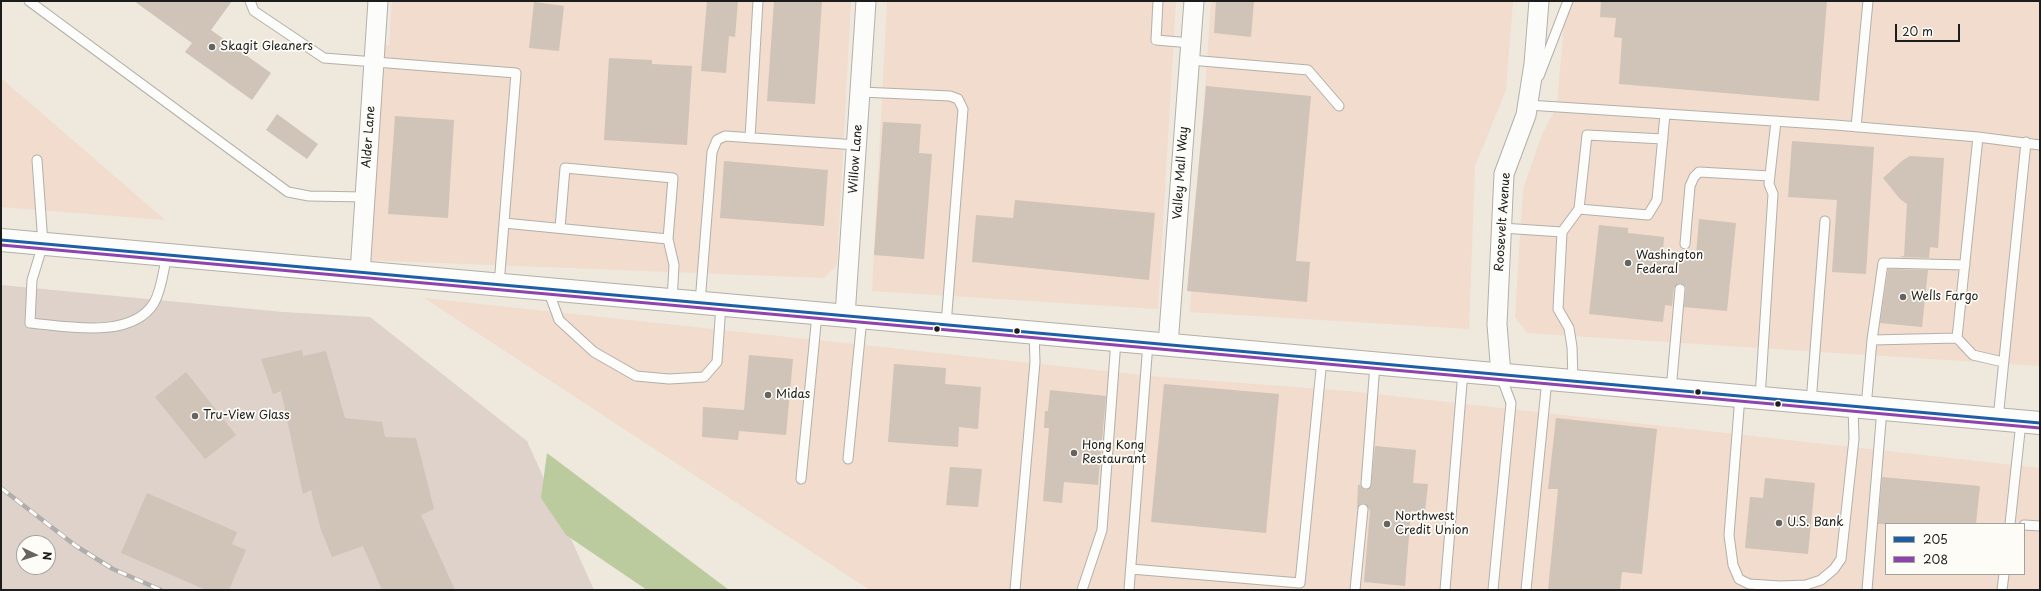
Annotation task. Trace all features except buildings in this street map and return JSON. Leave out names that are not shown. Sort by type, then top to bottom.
[{"type":"main road","points":[[1,240],[2030,422]]},
{"type":"street","name":"Alder Lane","points":[[360,272],[378,1]]},
{"type":"street","name":"Willow Lane","points":[[854,317],[857,145],[866,1]]},
{"type":"street","name":"Valley Mall Way","points":[[1158,344],[1190,52],[1194,1]]},
{"type":"street","name":"Roosevelt Avenue","points":[[1501,375],[1497,324],[1504,174],[1526,115],[1534,64],[1539,1]]},
{"type":"lane","points":[[29,1],[288,192],[309,196],[365,197]]},
{"type":"lane","points":[[250,1],[254,11],[324,58],[516,73],[499,285]]},
{"type":"lane","points":[[750,138],[758,1]]},
{"type":"lane","points":[[1158,1],[1156,40],[1190,52],[1308,70],[1339,106]]},
{"type":"lane","points":[[1568,1],[1528,105],[1856,127],[1978,137],[2040,145]]},
{"type":"lane","points":[[1856,127],[1868,1]]},
{"type":"lane","points":[[860,92],[950,96],[958,99],[963,109],[946,325]]},
{"type":"lane","points":[[1579,209],[1648,215],[1657,200],[1665,114]]},
{"type":"lane","points":[[1776,122],[1770,176],[1770,184],[1773,194],[1750,397],[1729,535],[1733,565],[1739,579],[1749,584],[1780,586],[1806,585],[1821,580],[1834,569],[1841,559],[1854,439],[1867,408]]},
{"type":"lane","points":[[1572,381],[1572,347],[1569,328],[1558,309],[1562,232],[1579,209],[1586,135],[1663,139]]},
{"type":"lane","points":[[548,290],[559,320],[594,352],[636,376],[669,379],[704,377],[716,362],[710,304],[714,145],[720,137],[857,145]]},
{"type":"lane","points":[[1957,338],[1978,137]]},
{"type":"lane","points":[[1998,419],[2026,142]]},
{"type":"lane","points":[[37,160],[43,244],[32,280],[30,323],[100,329],[130,322],[142,316],[153,304],[159,292],[167,255]]},
{"type":"lane","points":[[560,228],[565,168],[673,178],[668,239],[674,265],[672,300]]},
{"type":"lane","points":[[1684,244],[1690,186],[1694,177],[1699,172],[1770,176]]},
{"type":"lane","points":[[1811,403],[1825,221]]},
{"type":"lane","points":[[504,223],[668,239]]},
{"type":"lane","points":[[1502,228],[1562,232]]},
{"type":"lane","points":[[1867,590],[1867,408],[1872,340],[1883,263],[1965,264]]},
{"type":"lane","points":[[1671,390],[1680,288]]},
{"type":"lane","points":[[801,479],[817,314]]},
{"type":"lane","points":[[848,459],[854,317]]},
{"type":"lane","points":[[1015,590],[1034,362],[1034,333]]},
{"type":"lane","points":[[1872,340],[1957,338],[1973,355],[2003,362]]},
{"type":"lane","points":[[1082,590],[1102,530],[1116,340]]},
{"type":"lane","points":[[1129,590],[1158,344]]},
{"type":"lane","points":[[1131,569],[1300,583],[1322,359]]},
{"type":"lane","points":[[1366,484],[1376,364]]},
{"type":"lane","points":[[1444,590],[1463,371]]},
{"type":"lane","points":[[1493,590],[1511,403],[1501,375]]},
{"type":"lane","points":[[1526,590],[1547,379]]},
{"type":"lane","points":[[2013,523],[2030,422]]},
{"type":"lane","points":[[1355,590],[1363,509]]},
{"type":"lane","points":[[2025,525],[2040,526]]},
{"type":"lane","points":[[2002,590],[2004,575]]},
{"type":"shaded area","points":[[392,1],[851,1],[837,265],[824,278],[365,260],[377,45],[389,45]]},
{"type":"shaded area","points":[[887,1],[1176,1],[1158,309],[872,291]]},
{"type":"shaded area","points":[[1211,1],[1513,1],[1506,90],[1475,166],[1469,329],[1190,312]]},
{"type":"shaded area","points":[[1566,1],[2040,1],[2040,366],[1527,333],[1515,317],[1523,189],[1542,135],[1557,105]]},
{"type":"shaded area","points":[[1,78],[165,220],[1,207]]},
{"type":"shaded area","points":[[1,285],[283,312],[370,317],[527,441],[594,590],[1,590]]},
{"type":"shaded area","points":[[424,298],[1161,377],[1348,391],[2040,468],[2040,590],[870,590]]},
{"type":"green space","points":[[547,453],[729,590],[647,590],[566,535],[541,498]]},
{"type":"railway","points":[[1,488],[76,546],[113,569],[161,590]]},
{"type":"transit line","name":"205","points":[[1,240],[2040,423]]},
{"type":"transit line","name":"208","points":[[1,245],[2040,428]]},
{"type":"place","name":"Skagit Gleaners","points":[[212,47]]},
{"type":"place","name":"Washington Federal","points":[[1628,263]]},
{"type":"place","name":"Wells Fargo","points":[[1903,297]]},
{"type":"place","name":"Midas","points":[[768,395]]},
{"type":"place","name":"Tru-View Glass","points":[[195,416]]},
{"type":"place","name":"Hong Kong Restaurant","points":[[1074,453]]},
{"type":"place","name":"U.S. Bank","points":[[1779,523]]},
{"type":"place","name":"Northwest Credit Union","points":[[1387,524]]}]
